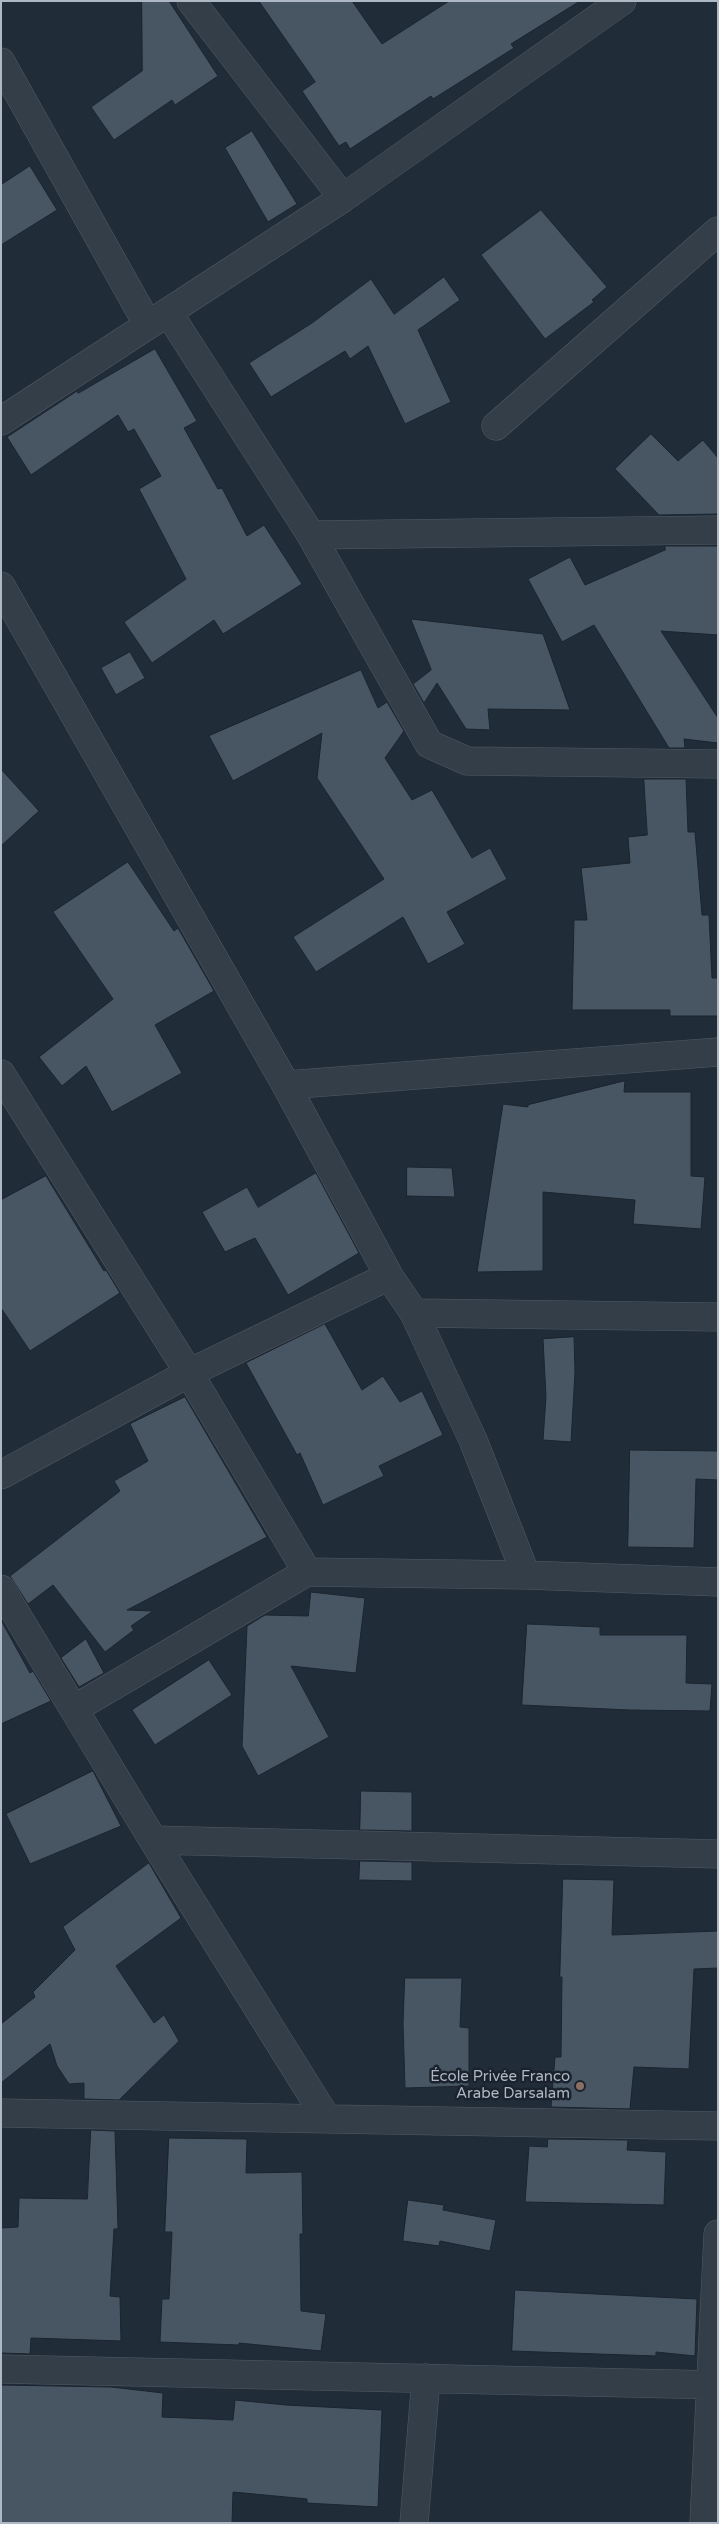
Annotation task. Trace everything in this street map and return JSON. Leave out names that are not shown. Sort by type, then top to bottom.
[{"type":"street","points":[[191,1],[343,198]]},
{"type":"street","points":[[1,421],[343,198],[622,1]]},
{"type":"street","points":[[1,62],[158,318],[311,535],[429,744],[467,761],[718,764]]},
{"type":"street","points":[[496,426],[718,232]]},
{"type":"street","points":[[311,535],[718,530]]},
{"type":"street","points":[[1,586],[286,1085],[389,1276],[414,1313],[473,1440],[526,1575]]},
{"type":"street","points":[[286,1085],[718,1052]]},
{"type":"street","points":[[1,1074],[189,1373],[308,1572]]},
{"type":"street","points":[[1,1475],[189,1373],[389,1276]]},
{"type":"street","points":[[414,1313],[718,1317]]},
{"type":"street","points":[[74,1709],[308,1572],[526,1575],[718,1582]]},
{"type":"street","points":[[1,1589],[153,1840],[327,2119]]},
{"type":"street","points":[[153,1840],[718,1854]]},
{"type":"street","points":[[1,2113],[718,2126]]},
{"type":"street","points":[[704,2523],[714,2384],[718,2234]]},
{"type":"street","points":[[1,2369],[714,2384]]},
{"type":"street","points":[[414,2523],[426,2378]]},
{"type":"building","points":[[142,1],[169,1],[218,76],[175,105],[172,100],[114,140],[91,107],[142,71]]},
{"type":"building","points":[[259,1],[352,1],[382,44],[449,1],[580,1],[511,44],[514,48],[433,99],[431,96],[350,149],[346,142],[339,146],[302,91],[315,82]]},
{"type":"building","points":[[252,131],[297,204],[268,222],[225,148]]},
{"type":"building","points":[[30,166],[57,210],[1,245],[1,185]]},
{"type":"building","points":[[541,210],[607,287],[592,300],[594,302],[545,339],[481,255]]},
{"type":"building","points":[[444,277],[460,300],[418,330],[451,402],[405,424],[368,346],[350,359],[345,351],[271,397],[249,363],[312,323],[371,279],[394,314]]},
{"type":"building","points":[[155,349],[197,421],[184,428],[218,489],[222,488],[247,536],[264,525],[302,584],[223,634],[214,620],[152,663],[124,622],[186,579],[139,489],[161,476],[134,429],[128,432],[118,415],[31,475],[7,437],[77,391],[78,393]]},
{"type":"building","points":[[651,434],[678,461],[703,440],[718,458],[718,514],[659,515],[615,469]]},
{"type":"building","points":[[665,546],[718,546],[718,635],[661,631],[718,718],[718,743],[684,739],[685,748],[669,748],[594,625],[562,642],[528,579],[570,557],[585,585],[665,550]]},
{"type":"building","points":[[411,619],[543,634],[570,710],[488,709],[490,730],[466,729],[437,683],[424,703],[413,684],[431,670]]},
{"type":"building","points":[[130,652],[145,678],[116,695],[101,668]]},
{"type":"building","points":[[361,670],[378,708],[387,702],[404,731],[385,758],[412,800],[432,790],[472,858],[490,848],[507,879],[447,912],[465,944],[428,964],[403,917],[316,972],[293,937],[384,879],[317,778],[322,733],[233,781],[209,736]]},
{"type":"building","points":[[1,769],[39,811],[1,846]]},
{"type":"building","points":[[644,779],[686,779],[688,832],[695,832],[702,915],[709,915],[712,978],[718,978],[718,1016],[670,1016],[670,1010],[572,1010],[574,920],[587,920],[581,868],[630,863],[628,837],[647,835]]},
{"type":"building","points":[[128,862],[174,931],[178,928],[214,991],[155,1025],[182,1073],[112,1112],[86,1066],[62,1086],[39,1057],[113,999],[53,912]]},
{"type":"building","points":[[625,1081],[624,1092],[691,1092],[691,1176],[705,1177],[701,1229],[633,1224],[635,1200],[543,1192],[543,1271],[477,1272],[503,1104],[528,1107],[528,1105]]},
{"type":"building","points":[[407,1167],[452,1168],[455,1197],[407,1196]]},
{"type":"building","points":[[316,1173],[359,1253],[288,1295],[255,1238],[225,1252],[202,1212],[247,1187],[258,1207]]},
{"type":"building","points":[[46,1176],[104,1271],[106,1270],[120,1293],[30,1351],[1,1308],[1,1200]]},
{"type":"building","points":[[325,1324],[362,1390],[383,1376],[400,1402],[422,1391],[443,1435],[379,1466],[384,1476],[323,1505],[300,1453],[297,1455],[246,1363]]},
{"type":"building","points":[[574,1337],[575,1372],[571,1442],[543,1440],[546,1397],[543,1339]]},
{"type":"building","points":[[185,1397],[267,1537],[127,1610],[153,1611],[131,1626],[134,1630],[105,1652],[53,1585],[28,1604],[10,1576],[120,1491],[114,1481],[148,1461],[130,1424]]},
{"type":"building","points":[[630,1450],[718,1451],[718,1480],[696,1479],[694,1548],[628,1547]]},
{"type":"building","points":[[311,1592],[365,1598],[356,1673],[291,1666],[329,1737],[258,1776],[242,1746],[247,1626],[265,1615],[308,1616]]},
{"type":"building","points":[[1,1620],[30,1673],[33,1671],[51,1701],[1,1724]]},
{"type":"building","points":[[527,1624],[600,1627],[600,1635],[687,1635],[686,1683],[712,1684],[710,1711],[629,1710],[522,1705]]},
{"type":"building","points":[[86,1639],[104,1673],[79,1687],[61,1658]]},
{"type":"building","points":[[209,1660],[232,1695],[155,1745],[132,1710]]},
{"type":"building","points":[[93,1771],[121,1826],[30,1864],[6,1814]]},
{"type":"building","points":[[361,1791],[412,1792],[412,1831],[360,1830]]},
{"type":"building","points":[[360,1861],[412,1862],[412,1881],[359,1880]]},
{"type":"building","points":[[149,1863],[181,1918],[116,1966],[154,2023],[164,2015],[179,2041],[119,2100],[84,2099],[84,2083],[69,2084],[57,2066],[50,2044],[1,2083],[1,2024],[35,1997],[33,1992],[75,1950],[63,1927]]},
{"type":"building","points":[[563,1879],[614,1880],[612,1935],[718,1931],[718,1968],[694,1969],[689,2069],[634,2067],[630,2109],[551,2107],[555,2057],[561,2057],[562,1977],[560,1977]]},
{"type":"building","points":[[405,1978],[462,1978],[460,2027],[469,2028],[469,2086],[405,2088],[403,2024]]},
{"type":"building","points":[[91,2130],[115,2131],[118,2229],[114,2229],[110,2296],[120,2297],[121,2341],[31,2338],[30,2354],[1,2353],[1,2228],[18,2227],[19,2198],[87,2199]]},
{"type":"building","points":[[169,2138],[247,2139],[246,2173],[302,2172],[303,2234],[300,2234],[301,2311],[326,2314],[321,2351],[239,2343],[239,2345],[160,2342],[162,2299],[169,2299],[172,2232],[165,2232]]},
{"type":"building","points":[[548,2139],[628,2140],[627,2150],[666,2152],[664,2205],[525,2202],[529,2146],[547,2147]]},
{"type":"building","points":[[408,2200],[444,2205],[443,2210],[496,2220],[490,2251],[440,2241],[439,2246],[403,2241]]},
{"type":"building","points":[[515,2290],[697,2299],[695,2356],[656,2352],[656,2356],[512,2351]]},
{"type":"building","points":[[1,2385],[111,2387],[163,2393],[162,2417],[233,2420],[235,2400],[286,2405],[382,2410],[378,2507],[307,2503],[307,2499],[233,2492],[232,2523],[1,2523]]},
{"type":"place","name":"École Privée Franco Arabe Darsalam","points":[[580,2086]]}]
